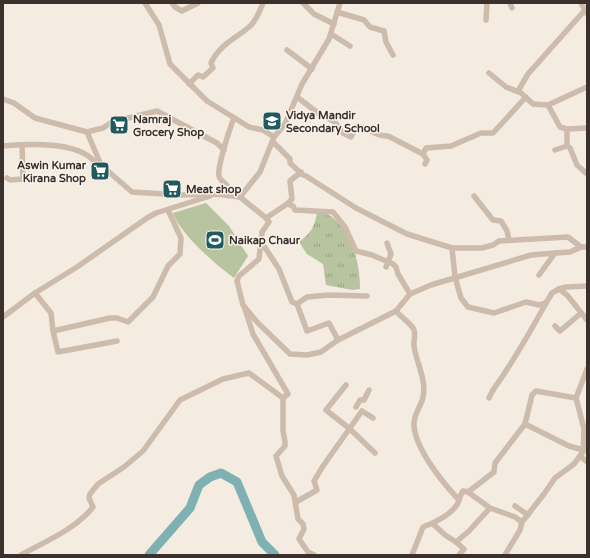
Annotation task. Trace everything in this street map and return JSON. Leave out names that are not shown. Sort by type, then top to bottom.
[{"type":"street","points":[[145,3],[159,26],[170,64],[189,84],[207,101],[227,112],[234,118],[249,127],[263,130],[290,159],[290,163],[301,172],[303,176],[306,176],[367,214],[407,234],[452,248],[482,248],[499,241],[568,237],[584,247]]},
{"type":"street","points":[[172,3],[175,8],[182,11],[198,3]]},
{"type":"street","points":[[189,84],[198,75],[203,77],[213,68],[212,63],[218,51],[233,37],[250,27],[263,3]]},
{"type":"street","points":[[303,3],[314,14],[334,24]]},
{"type":"street","points":[[240,197],[260,172],[273,140],[285,124],[302,84],[331,34],[340,3]]},
{"type":"street","points":[[486,20],[487,3]]},
{"type":"street","points":[[518,91],[528,74],[586,12],[581,3]]},
{"type":"street","points":[[337,12],[364,20],[370,27],[384,31],[386,42],[393,55]]},
{"type":"street","points":[[331,34],[350,46]]},
{"type":"street","points":[[287,50],[312,69]]},
{"type":"street","points":[[489,73],[506,87],[518,91],[536,106],[548,105],[587,87]]},
{"type":"street","points":[[297,97],[318,113],[335,122],[343,133],[351,137],[357,126],[361,126],[367,132],[383,137],[388,136],[423,154],[427,160],[425,164]]},
{"type":"street","points":[[423,154],[426,148],[451,146],[481,133],[493,133],[526,97]]},
{"type":"street","points":[[3,99],[14,102],[35,118],[87,132],[102,128],[112,122],[157,111],[217,143],[224,150]]},
{"type":"street","points":[[548,105],[560,127],[568,129],[587,128]]},
{"type":"street","points":[[228,195],[228,187],[219,178],[218,174],[234,118]]},
{"type":"street","points":[[568,129],[567,146],[570,148],[577,165],[587,174]]},
{"type":"street","points":[[87,132],[99,161],[105,170],[132,192],[181,195],[216,194],[240,197],[270,222],[262,232],[262,243],[259,259],[239,276],[237,281],[253,334],[288,394],[283,398]]},
{"type":"street","points":[[3,146],[22,145],[76,149],[89,154],[94,161],[99,161]]},
{"type":"street","points":[[7,178],[10,180],[23,179],[22,145]]},
{"type":"street","points":[[554,150],[567,146]]},
{"type":"street","points":[[266,218],[292,199],[290,181],[301,172]]},
{"type":"street","points":[[3,316],[35,293],[77,267],[136,225],[156,213],[216,194]]},
{"type":"street","points":[[474,196],[492,220],[501,221],[507,231],[508,240]]},
{"type":"street","points":[[287,204],[293,206],[295,210],[333,212],[345,227],[356,251],[396,267],[398,274],[410,294]]},
{"type":"street","points":[[53,331],[110,318],[118,318],[128,322],[132,316],[153,297],[168,266],[180,254],[181,238],[168,210]]},
{"type":"street","points":[[262,243],[279,269],[292,302],[297,304],[307,331],[328,323],[338,340]]},
{"type":"street","points":[[387,244],[391,251],[387,264]]},
{"type":"street","points":[[243,305],[257,322],[290,354],[307,355],[321,352],[338,340],[396,311],[410,294],[455,277],[530,255],[570,252],[584,247]]},
{"type":"street","points":[[452,248],[455,277],[461,298],[468,307],[494,312],[526,302],[539,305],[546,303]]},
{"type":"street","points":[[539,274],[555,253]]},
{"type":"street","points":[[489,398],[494,387],[504,375],[552,293],[566,287],[587,286]]},
{"type":"street","points":[[559,289],[567,295],[580,314],[587,320]]},
{"type":"street","points":[[35,293],[51,313],[53,331],[58,352],[117,341]]},
{"type":"street","points":[[297,304],[307,297],[328,295],[367,296]]},
{"type":"street","points":[[396,311],[410,325],[415,333],[414,346],[420,366],[424,390],[423,397],[415,413],[414,427],[416,434],[428,461],[439,478],[459,500]]},
{"type":"street","points":[[555,326],[560,330],[580,314]]},
{"type":"street","points":[[505,555],[520,530],[522,522],[555,478],[574,464],[583,450],[584,429],[576,398],[587,369]]},
{"type":"street","points":[[20,555],[67,528],[89,513],[93,508],[89,498],[93,490],[143,451],[180,400],[223,378],[249,373],[283,398]]},
{"type":"street","points":[[346,385],[326,410],[350,428],[375,453]]},
{"type":"street","points":[[369,390],[364,400],[360,400],[354,405],[373,418]]},
{"type":"street","points":[[468,492],[494,472],[495,463],[524,424],[532,395],[536,391],[576,398]]},
{"type":"street","points":[[283,398],[283,431],[285,446],[276,456],[282,476],[296,502],[296,514],[303,524],[304,530],[300,540],[308,552],[314,555]]},
{"type":"street","points":[[296,502],[317,490],[314,481],[362,411]]},
{"type":"street","points":[[524,424],[569,446],[583,450]]},
{"type":"street","points":[[580,456],[587,462]]},
{"type":"street","points":[[412,555],[423,527],[433,524],[452,509],[459,500],[459,496],[463,491],[468,492],[490,508],[515,517],[522,522]]},
{"type":"street","points":[[515,506],[528,515]]},
{"type":"street","points":[[456,542],[469,531],[490,508]]},
{"type":"street","points":[[433,524],[464,550],[459,555]]},
{"type":"green space","name":"Naikap Chaur","points":[[206,203],[229,226],[248,256],[234,278],[199,248],[183,230],[173,213]]},
{"type":"green space","points":[[317,212],[327,214],[332,217],[345,231],[357,259],[360,289],[352,290],[326,285],[323,264],[307,254],[299,242],[312,229]]},
{"type":"waterway","points":[[149,555],[190,508],[199,485],[210,477],[221,473],[237,482],[262,542],[275,555]]},
{"type":"place","name":"Vidya Mandir Secondary School","points":[[272,121]]},
{"type":"place","name":"Namraj Grocery Shop","points":[[119,125]]},
{"type":"place","name":"Aswin Kumar Kirana Shop","points":[[100,171]]},
{"type":"place","name":"Meat shop","points":[[172,189]]},
{"type":"place","name":"Naikap Chaur","points":[[215,240]]}]
